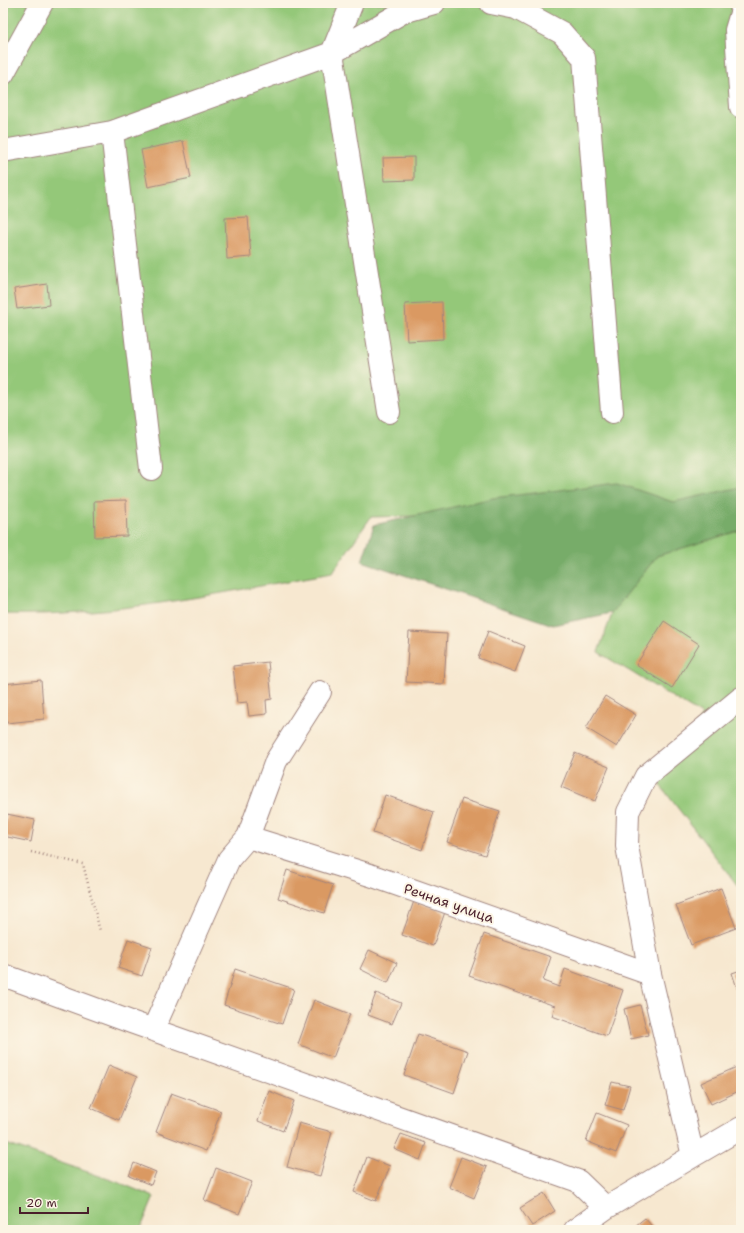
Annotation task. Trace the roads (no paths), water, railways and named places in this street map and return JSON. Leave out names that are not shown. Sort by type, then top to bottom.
[{"type":"street","points":[[3,74],[42,3]]},
{"type":"street","points":[[352,3],[332,53],[389,412]]},
{"type":"street","points":[[3,151],[112,132],[332,53],[403,12],[434,3]]},
{"type":"street","points":[[491,3],[516,8],[562,33],[584,58],[612,412]]},
{"type":"street","points":[[741,13],[736,30],[741,107]]},
{"type":"street","points":[[112,132],[151,469]]},
{"type":"street","points":[[153,1030],[229,859],[248,837],[276,761],[320,692]]},
{"type":"street","points":[[693,1156],[650,974],[627,846],[628,812],[646,776],[741,698]]},
{"type":"street","name":"Речная улица","points":[[248,837],[370,875],[650,974]]},
{"type":"street","points":[[3,975],[578,1181],[606,1208]]},
{"type":"street","points":[[575,1230],[606,1208],[741,1128]]}]
